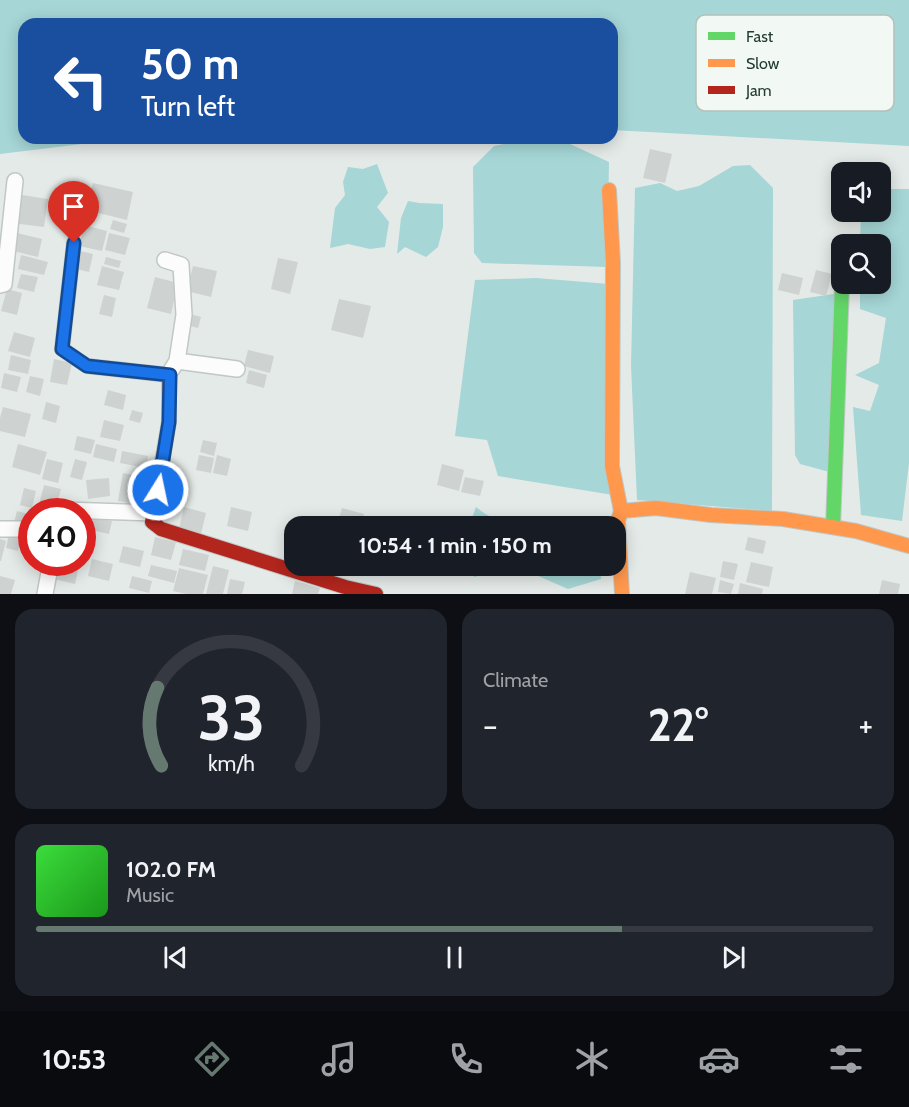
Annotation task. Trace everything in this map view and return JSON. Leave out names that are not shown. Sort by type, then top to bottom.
[{"type":"street","points":[[0,285],[4,284],[15,181]]},
{"type":"street","points":[[609,190],[613,263],[612,466],[621,511],[618,521],[622,594]]},
{"type":"street","points":[[74,243],[62,349],[87,366],[237,369]]},
{"type":"street","points":[[165,260],[181,265],[184,315],[173,368],[169,422],[152,522],[161,529],[345,590],[376,594]]},
{"type":"street","points":[[833,527],[842,294]]},
{"type":"street","points":[[621,511],[656,508],[711,515],[760,516],[833,527],[909,546]]},
{"type":"street","points":[[96,511],[154,513]]},
{"type":"street","points":[[0,529],[18,529]]},
{"type":"street","points":[[45,594],[48,576]]},
{"type":"water","points":[[0,0],[909,0],[909,146],[618,130],[618,18],[18,18],[18,144],[82,144],[0,154]]},
{"type":"water","points":[[570,144],[609,162],[607,267],[482,263],[474,253],[473,167],[494,146]]},
{"type":"water","points":[[377,164],[388,193],[377,207],[389,222],[385,247],[370,249],[348,244],[330,248],[335,208],[345,195],[343,182],[348,167],[363,169]]},
{"type":"water","points":[[750,165],[773,188],[772,511],[637,500],[631,366],[635,188],[660,183],[677,191],[699,186],[733,166]]},
{"type":"water","points":[[891,189],[909,189],[909,463],[902,521],[861,515],[853,407],[870,411],[879,385],[855,375],[879,363],[886,318],[860,309],[860,294],[891,294],[891,234],[860,234],[861,222],[891,222]]},
{"type":"water","points":[[408,201],[443,204],[443,227],[438,247],[426,257],[405,247],[397,254],[401,218]]},
{"type":"water","points":[[536,278],[609,284],[613,495],[498,476],[487,440],[455,436],[475,280]]},
{"type":"water","points":[[840,294],[837,474],[800,464],[795,455],[793,300]]},
{"type":"water","points":[[476,507],[489,516],[473,516]]},
{"type":"water","points":[[538,576],[601,576],[601,579],[568,589]]},
{"type":"building","points":[[650,149],[672,154],[665,183],[643,178]]},
{"type":"building","points":[[93,183],[133,192],[127,220],[86,210]]},
{"type":"building","points":[[16,194],[48,199],[44,227],[12,223]]},
{"type":"building","points":[[113,220],[127,224],[124,233],[110,229]]},
{"type":"building","points":[[84,225],[107,231],[102,251],[79,246]]},
{"type":"building","points":[[17,233],[42,239],[38,257],[13,251]]},
{"type":"building","points":[[109,233],[130,238],[125,255],[105,250]]},
{"type":"building","points":[[76,250],[93,254],[89,272],[72,268]]},
{"type":"building","points":[[21,255],[48,262],[44,275],[18,269]]},
{"type":"building","points":[[106,257],[121,261],[119,268],[104,264]]},
{"type":"building","points":[[278,258],[298,262],[290,294],[271,289]]},
{"type":"building","points":[[102,266],[124,272],[119,290],[97,285]]},
{"type":"building","points":[[193,266],[217,271],[211,297],[187,291]]},
{"type":"building","points":[[816,270],[831,274],[826,296],[810,292]]},
{"type":"building","points":[[782,273],[803,278],[799,295],[778,290]]},
{"type":"building","points":[[21,274],[38,277],[34,292],[17,288]]},
{"type":"building","points":[[155,277],[178,283],[171,314],[147,308]]},
{"type":"building","points":[[7,289],[22,293],[17,315],[1,311]]},
{"type":"building","points":[[104,295],[116,298],[112,317],[99,314]]},
{"type":"building","points":[[339,299],[371,306],[363,338],[331,330]]},
{"type":"building","points":[[190,314],[201,317],[198,328],[187,325]]},
{"type":"building","points":[[14,332],[35,338],[30,357],[8,351]]},
{"type":"building","points":[[248,350],[274,356],[270,373],[244,366]]},
{"type":"building","points":[[11,355],[31,360],[28,374],[8,370]]},
{"type":"building","points":[[54,359],[72,363],[67,385],[50,382]]},
{"type":"building","points":[[249,370],[267,375],[264,388],[246,383]]},
{"type":"building","points":[[4,373],[21,377],[17,392],[1,388]]},
{"type":"building","points":[[30,376],[44,379],[40,396],[26,392]]},
{"type":"building","points":[[108,390],[126,395],[123,410],[104,405]]},
{"type":"building","points":[[46,402],[60,406],[56,423],[42,419]]},
{"type":"building","points":[[3,407],[31,414],[25,437],[0,431]]},
{"type":"building","points":[[132,410],[143,413],[140,423],[129,420]]},
{"type":"building","points":[[104,420],[124,425],[120,441],[100,437]]},
{"type":"building","points":[[77,436],[95,440],[91,454],[74,450]]},
{"type":"building","points":[[203,440],[217,443],[214,456],[200,452]]},
{"type":"building","points":[[18,444],[47,452],[40,475],[12,467]]},
{"type":"building","points":[[96,444],[117,449],[114,462],[93,457]]},
{"type":"building","points":[[122,451],[148,456],[146,468],[120,463]]},
{"type":"building","points":[[199,455],[214,458],[211,473],[196,470]]},
{"type":"building","points":[[217,455],[231,459],[227,476],[213,473]]},
{"type":"building","points":[[47,459],[63,463],[58,483],[42,479]]},
{"type":"building","points":[[75,459],[87,462],[82,480],[70,477]]},
{"type":"building","points":[[442,464],[464,470],[459,491],[437,485]]},
{"type":"building","points":[[123,473],[150,478],[144,506],[118,501]]},
{"type":"building","points":[[465,477],[484,481],[480,496],[461,492]]},
{"type":"building","points":[[109,478],[110,496],[88,498],[86,480]]},
{"type":"building","points":[[164,480],[179,484],[173,508],[158,504]]},
{"type":"building","points":[[44,485],[61,489],[59,498],[41,498]]},
{"type":"building","points":[[24,488],[36,491],[34,498],[22,498]]},
{"type":"building","points":[[184,507],[206,513],[200,538],[178,533]]},
{"type":"building","points":[[231,507],[252,512],[248,531],[227,526]]},
{"type":"building","points":[[342,508],[364,514],[364,516],[340,516]]},
{"type":"building","points":[[17,511],[18,511],[18,524],[14,523]]},
{"type":"building","points":[[96,517],[112,521],[109,534],[96,531]]},
{"type":"building","points":[[10,530],[18,532],[18,551],[6,548]]},
{"type":"building","points":[[155,537],[176,542],[171,560],[151,555]]},
{"type":"building","points":[[748,537],[766,541],[763,554],[745,550]]},
{"type":"building","points":[[0,539],[6,541],[1,561],[0,561]]},
{"type":"building","points":[[123,546],[144,551],[140,567],[119,562]]},
{"type":"building","points":[[183,549],[209,555],[205,571],[179,565]]},
{"type":"building","points":[[96,560],[113,564],[109,581],[88,576],[96,576]]},
{"type":"building","points":[[723,561],[738,564],[734,580],[720,577]]},
{"type":"building","points":[[751,562],[773,567],[769,587],[746,582]]},
{"type":"building","points":[[151,565],[177,571],[174,583],[148,576]]},
{"type":"building","points":[[213,566],[229,570],[223,594],[206,594]]},
{"type":"building","points":[[179,568],[208,575],[203,594],[173,591]]},
{"type":"building","points":[[690,572],[716,578],[712,594],[685,594]]},
{"type":"building","points":[[0,576],[15,580],[11,594],[0,594]]},
{"type":"building","points":[[50,576],[77,576],[75,584],[50,578]]},
{"type":"building","points":[[132,576],[152,581],[149,593],[129,588]]},
{"type":"building","points":[[230,579],[245,582],[242,594],[227,594]]},
{"type":"building","points":[[720,580],[734,584],[731,594],[718,592]]},
{"type":"building","points":[[882,580],[900,584],[898,594],[879,594]]},
{"type":"building","points":[[295,581],[320,588],[318,594],[292,594]]},
{"type":"building","points":[[740,583],[763,589],[762,594],[738,594]]},
{"type":"traffic: fast","points":[[833,527],[842,294]]},
{"type":"traffic: slow","points":[[609,190],[613,263],[612,466],[621,511],[618,521],[622,594]]},
{"type":"traffic: slow","points":[[74,243],[62,349],[87,366],[169,375],[169,422],[155,502]]},
{"type":"traffic: slow","points":[[621,511],[656,508],[711,515],[783,519],[856,531],[909,546]]},
{"type":"traffic: jam","points":[[155,502],[152,522],[161,529],[345,587],[376,594]]},
{"type":"route","points":[[74,243],[62,349],[87,366],[170,375],[169,422],[158,490]]}]
